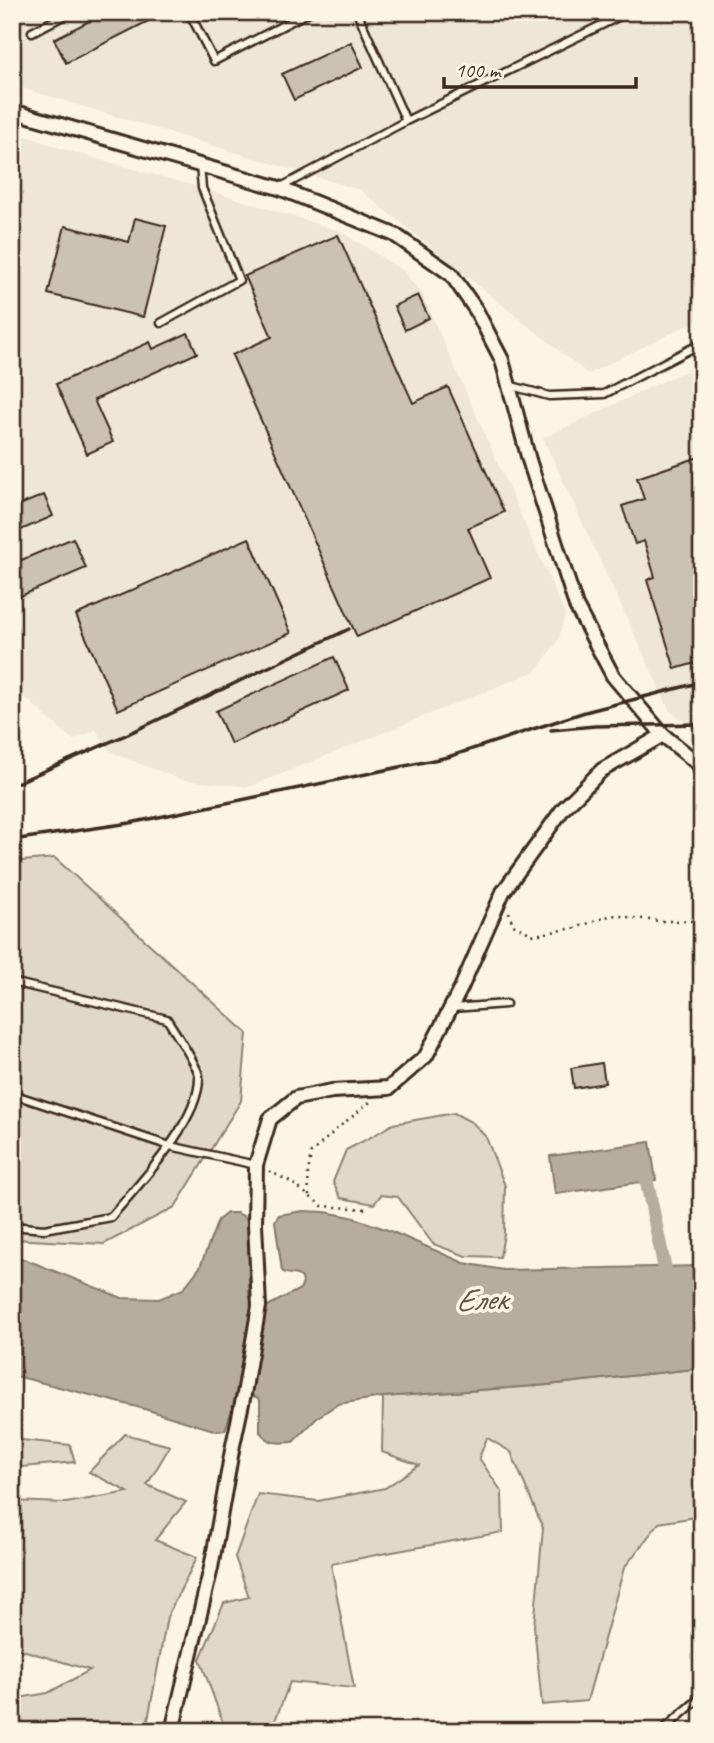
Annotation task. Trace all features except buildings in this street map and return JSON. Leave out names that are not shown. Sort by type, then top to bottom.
[{"type":"street","points":[[12,111],[279,188],[395,235],[451,274],[476,310],[502,360],[529,460],[576,606],[613,676],[663,735],[702,767]]},
{"type":"street","points":[[172,1731],[211,1569],[259,1306],[255,1224],[256,1165],[270,1119],[296,1098],[332,1091],[389,1088],[426,1056],[503,892],[563,809],[602,770],[663,735]]},
{"type":"lane","points":[[32,32],[71,12]]},
{"type":"lane","points":[[188,12],[214,61],[309,12]]},
{"type":"lane","points":[[357,12],[406,121]]},
{"type":"lane","points":[[279,188],[406,121],[628,12]]},
{"type":"lane","points":[[161,323],[239,280],[202,188],[200,165]]},
{"type":"lane","points":[[508,385],[549,396],[604,394],[702,343]]},
{"type":"lane","points":[[12,982],[167,1018],[199,1074],[194,1102],[170,1146],[111,1217],[44,1229],[12,1226]]},
{"type":"lane","points":[[450,1009],[506,1004]]},
{"type":"lane","points":[[12,1094],[170,1146],[256,1165]]},
{"type":"lane","points":[[662,1731],[702,1696]]},
{"type":"path","points":[[503,892],[513,925],[534,935],[575,928],[612,915],[702,921]]},
{"type":"path","points":[[309,1196],[311,1153],[389,1088]]},
{"type":"path","points":[[256,1165],[291,1181],[322,1206],[366,1209]]},
{"type":"shaded area","points":[[12,12],[702,12],[702,318],[588,374],[360,190],[12,85]]},
{"type":"shaded area","points":[[12,131],[66,150],[202,188],[340,231],[402,270],[422,294],[565,614],[558,641],[536,671],[249,787],[182,780],[110,752],[96,730],[73,740],[12,686]]},
{"type":"shaded area","points":[[702,363],[702,735],[670,711],[543,438]]},
{"type":"shaded area","points":[[55,858],[247,1033],[241,1101],[175,1207],[104,1244],[12,1239],[12,862]]},
{"type":"shaded area","points":[[454,1113],[473,1123],[486,1137],[505,1186],[504,1234],[500,1257],[466,1256],[433,1244],[398,1197],[381,1195],[374,1204],[341,1198],[333,1182],[346,1150],[393,1124]]},
{"type":"shaded area","points":[[702,1368],[702,1516],[659,1523],[624,1568],[587,1701],[542,1705],[534,1626],[543,1528],[511,1452],[487,1438],[479,1458],[502,1492],[503,1532],[331,1564],[354,1688],[290,1682],[271,1731],[221,1731],[224,1726],[200,1659],[224,1603],[249,1597],[235,1557],[258,1494],[318,1501],[385,1488],[419,1465],[382,1452],[383,1397],[548,1385]]},
{"type":"shaded area","points":[[125,1434],[170,1446],[147,1485],[186,1502],[155,1540],[197,1557],[167,1617],[146,1731],[12,1731],[12,1699],[48,1693],[90,1670],[12,1647],[12,1501],[66,1503],[128,1492],[89,1472]]},
{"type":"shaded area","points":[[12,1439],[70,1445],[75,1462],[12,1468]]},
{"type":"water","points":[[650,1142],[656,1180],[555,1194],[550,1156]]},
{"type":"water","name":"Елек","points":[[303,1211],[351,1217],[464,1263],[503,1270],[702,1266],[702,1368],[548,1385],[383,1397],[338,1404],[318,1417],[293,1442],[283,1443],[271,1441],[260,1432],[260,1400],[252,1396],[236,1397],[225,1430],[217,1431],[141,1408],[12,1375],[12,1257],[24,1259],[122,1298],[159,1299],[183,1289],[200,1267],[218,1220],[227,1213],[237,1213],[245,1217],[248,1223],[249,1296],[254,1304],[268,1306],[300,1289],[303,1283],[300,1276],[282,1271],[275,1221],[279,1215]]},
{"type":"waterway","points":[[639,1168],[644,1168],[668,1284]]},
{"type":"railway","points":[[12,785],[128,734],[349,629]]},
{"type":"railway","points":[[12,840],[130,823],[448,757],[585,712],[702,682]]},
{"type":"railway","points":[[551,730],[595,726],[702,724]]}]
